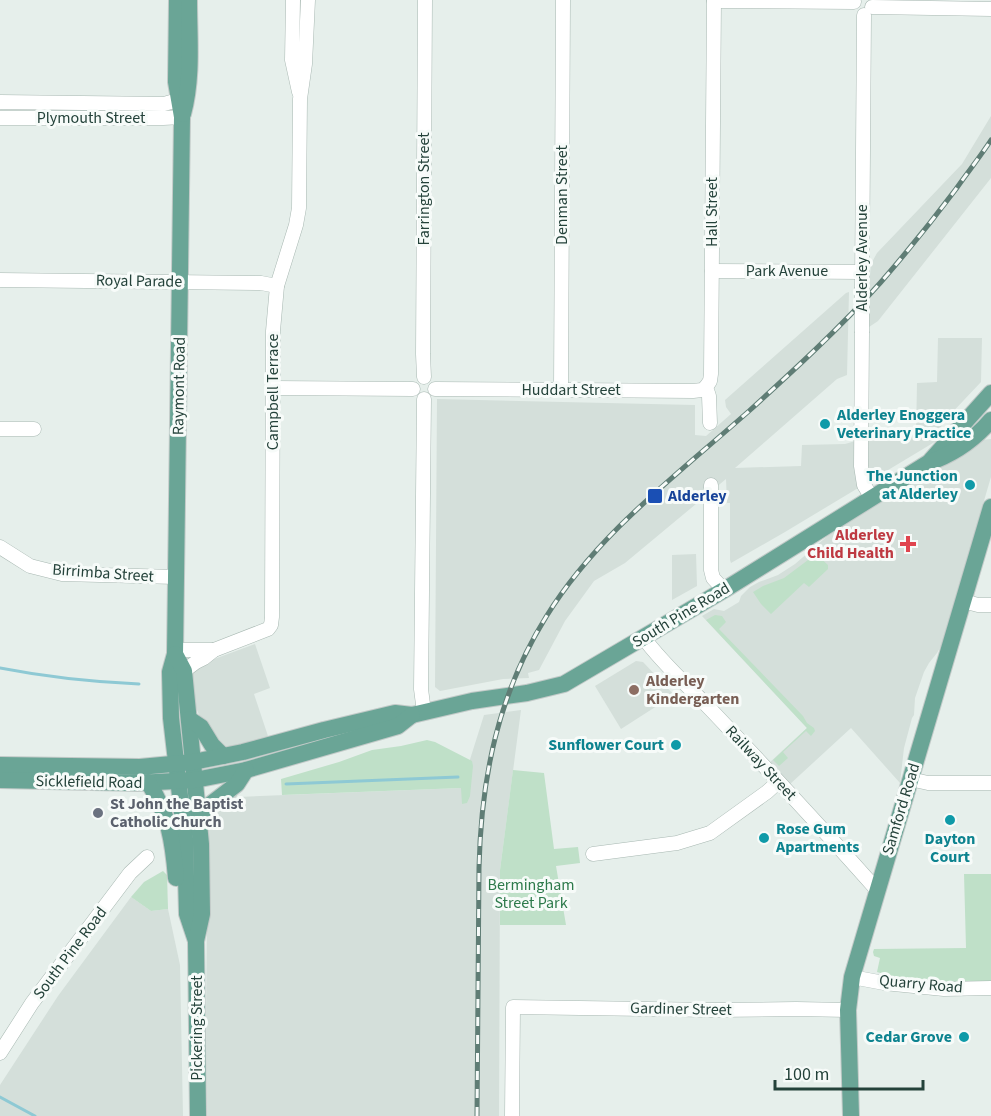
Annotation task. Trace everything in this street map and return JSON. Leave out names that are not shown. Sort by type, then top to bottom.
[{"type":"main road","name":"Raymont Road","points":[[177,0],[176,75],[182,117],[175,652],[170,683],[171,718],[185,763],[187,781]]},
{"type":"main road","name":"Raymont Road","points":[[182,117],[188,96],[189,81],[189,0]]},
{"type":"main road","name":"South Pine Road","points":[[928,463],[989,399]]},
{"type":"main road","name":"South Pine Road","points":[[185,763],[223,756],[366,720],[395,714],[418,714],[472,701],[527,693],[564,684],[724,590],[928,463],[956,451],[991,420]]},
{"type":"main road","name":"Samford Road","points":[[851,1116],[848,1010],[852,977],[991,507]]},
{"type":"main road","name":"Raymont Road","points":[[175,652],[184,671],[189,720],[185,763]]},
{"type":"main road","name":"South Pine Road","points":[[187,781],[246,770],[398,726],[418,714]]},
{"type":"main road","points":[[189,720],[201,727],[212,745],[223,756]]},
{"type":"main road","name":"Sicklefield Road","points":[[0,765],[140,766],[185,763]]},
{"type":"main road","points":[[199,816],[237,784],[246,770]]},
{"type":"main road","name":"Sicklefield Road","points":[[0,780],[187,781]]},
{"type":"main road","name":"Pickering Street","points":[[187,781],[199,816],[202,854],[202,914],[196,941],[198,1116]]},
{"type":"main road","name":"Pickering Street","points":[[187,781],[185,839],[187,914],[196,941]]},
{"type":"main road","points":[[148,782],[161,805],[170,830],[177,887],[187,904]]},
{"type":"street","name":"Campbell Terrace","points":[[293,0],[292,60],[300,99]]},
{"type":"street","name":"Campbell Terrace","points":[[184,671],[214,650],[259,634],[268,629],[271,624],[273,606],[273,331],[277,286],[299,208],[300,99],[305,64],[308,0]]},
{"type":"street","name":"Farrington Street","points":[[424,377],[425,0]]},
{"type":"street","name":"Denman Street","points":[[561,390],[563,0]]},
{"type":"street","points":[[714,0],[855,1],[856,12],[870,5],[991,9]]},
{"type":"street","name":"Hall Street","points":[[710,423],[709,396],[706,387],[711,375],[714,0]]},
{"type":"street","name":"Alderley Avenue","points":[[870,5],[862,272],[861,471],[864,485],[872,498]]},
{"type":"street","name":"Plymouth Street","points":[[0,102],[164,104],[178,100]]},
{"type":"street","name":"Plymouth Street","points":[[0,118],[182,117]]},
{"type":"street","name":"Park Avenue","points":[[712,271],[862,272]]},
{"type":"street","name":"Royal Parade","points":[[0,280],[180,281],[261,283],[277,286]]},
{"type":"street","points":[[424,377],[432,381],[435,389],[432,396],[424,399],[416,396],[413,389],[416,381],[424,377]]},
{"type":"street","name":"Huddart Street","points":[[435,389],[693,391],[706,387]]},
{"type":"street","points":[[273,388],[413,389]]},
{"type":"street","points":[[418,714],[421,688],[424,399]]},
{"type":"street","points":[[0,429],[34,429]]},
{"type":"street","points":[[711,484],[711,565],[713,578],[724,590]]},
{"type":"street","name":"Birrimba Street","points":[[0,548],[30,566],[62,574],[176,577]]},
{"type":"street","points":[[963,601],[978,605],[991,605]]},
{"type":"street","name":"Railway Street","points":[[643,637],[665,665],[708,706],[877,890]]},
{"type":"street","name":"Campbell Terrace","points":[[175,652],[214,650]]},
{"type":"street","points":[[910,779],[928,783],[991,783]]},
{"type":"street","points":[[593,854],[677,843],[710,833],[778,782]]},
{"type":"street","name":"South Pine Road","points":[[0,1053],[32,1003],[130,873],[147,857]]},
{"type":"street","name":"Quarry Road","points":[[852,977],[884,983],[944,989],[991,988]]},
{"type":"street","name":"Gardiner Street","points":[[512,1116],[513,1007],[848,1010]]},
{"type":"shaded area","points":[[991,116],[991,178],[878,321],[866,329],[867,277],[870,275],[871,264],[877,253],[962,164]]},
{"type":"shaded area","points":[[849,292],[847,375],[837,379],[735,468],[801,466],[802,445],[845,444],[876,435],[916,435],[917,383],[937,382],[938,338],[982,338],[981,382],[946,419],[939,430],[938,440],[731,563],[730,503],[727,503],[726,479],[625,563],[594,581],[565,621],[539,670],[528,673],[529,678],[503,679],[440,691],[435,687],[437,399],[695,405],[695,435],[706,436],[731,414],[726,407],[725,400]]},
{"type":"shaded area","points":[[991,439],[991,477],[941,646],[924,672],[915,698],[914,715],[904,748],[900,783],[851,728],[789,785],[768,764],[807,728],[702,616],[714,609],[724,611],[739,602],[741,596],[750,587],[778,575],[795,564],[831,533],[982,440]]},
{"type":"shaded area","points":[[696,554],[697,586],[672,600],[672,555]]},
{"type":"shaded area","points":[[255,644],[270,688],[254,694],[269,739],[227,747],[217,743],[210,736],[199,715],[191,681],[192,671],[198,665]]},
{"type":"shaded area","name":"Alderley Kindergarten","points":[[636,661],[643,662],[674,695],[621,729],[595,686]]},
{"type":"shaded area","points":[[521,710],[500,870],[499,1116],[207,1116],[208,816],[234,791],[238,797],[461,788],[484,715]]},
{"type":"shaded area","points":[[131,897],[151,911],[168,909],[180,965],[183,1116],[0,1116],[0,1085],[58,996]]},
{"type":"green space","points":[[816,554],[828,565],[828,569],[809,587],[804,583],[771,614],[753,592],[784,578]]},
{"type":"green space","points":[[715,615],[722,616],[726,622],[719,629],[814,728],[815,731],[811,736],[806,731],[783,752],[788,758],[779,766],[773,760],[807,728],[706,620]]},
{"type":"green space","points":[[427,740],[472,761],[470,796],[467,803],[462,804],[461,788],[282,795],[281,779],[372,750]]},
{"type":"green space","name":"Bermingham Street Park","points":[[513,770],[544,773],[554,849],[578,847],[580,863],[556,866],[566,925],[500,925],[500,870]]},
{"type":"green space","points":[[163,871],[167,875],[168,909],[151,911],[131,897],[144,882]]},
{"type":"green space","points":[[964,874],[991,874],[991,984],[944,985],[877,972],[880,958],[874,956],[874,949],[966,948]]},
{"type":"waterway","points":[[0,668],[69,679],[139,684]]},
{"type":"waterway","points":[[286,784],[458,777]]},
{"type":"waterway","points":[[0,1097],[35,1116]]},
{"type":"railway","points":[[477,1116],[480,835],[488,769],[495,738],[504,707],[529,646],[566,587],[614,532],[800,364],[881,282],[956,189],[991,140]]},
{"type":"place","name":"Alderley Enoggera Veterinary Practice","points":[[825,424]]},
{"type":"place","name":"The Junction at Alderley","points":[[970,485]]},
{"type":"place","name":"Alderley","points":[[655,496]]},
{"type":"place","name":"Alderley Child Health","points":[[908,544]]},
{"type":"place","name":"Alderley Kindergarten","points":[[634,690]]},
{"type":"place","name":"Sunflower Court","points":[[676,745]]},
{"type":"place","name":"St John the Baptist Catholic Church","points":[[98,813]]},
{"type":"place","name":"Dayton Court","points":[[950,820]]},
{"type":"place","name":"Rose Gum Apartments","points":[[764,838]]},
{"type":"place","name":"Cedar Grove","points":[[964,1037]]}]
